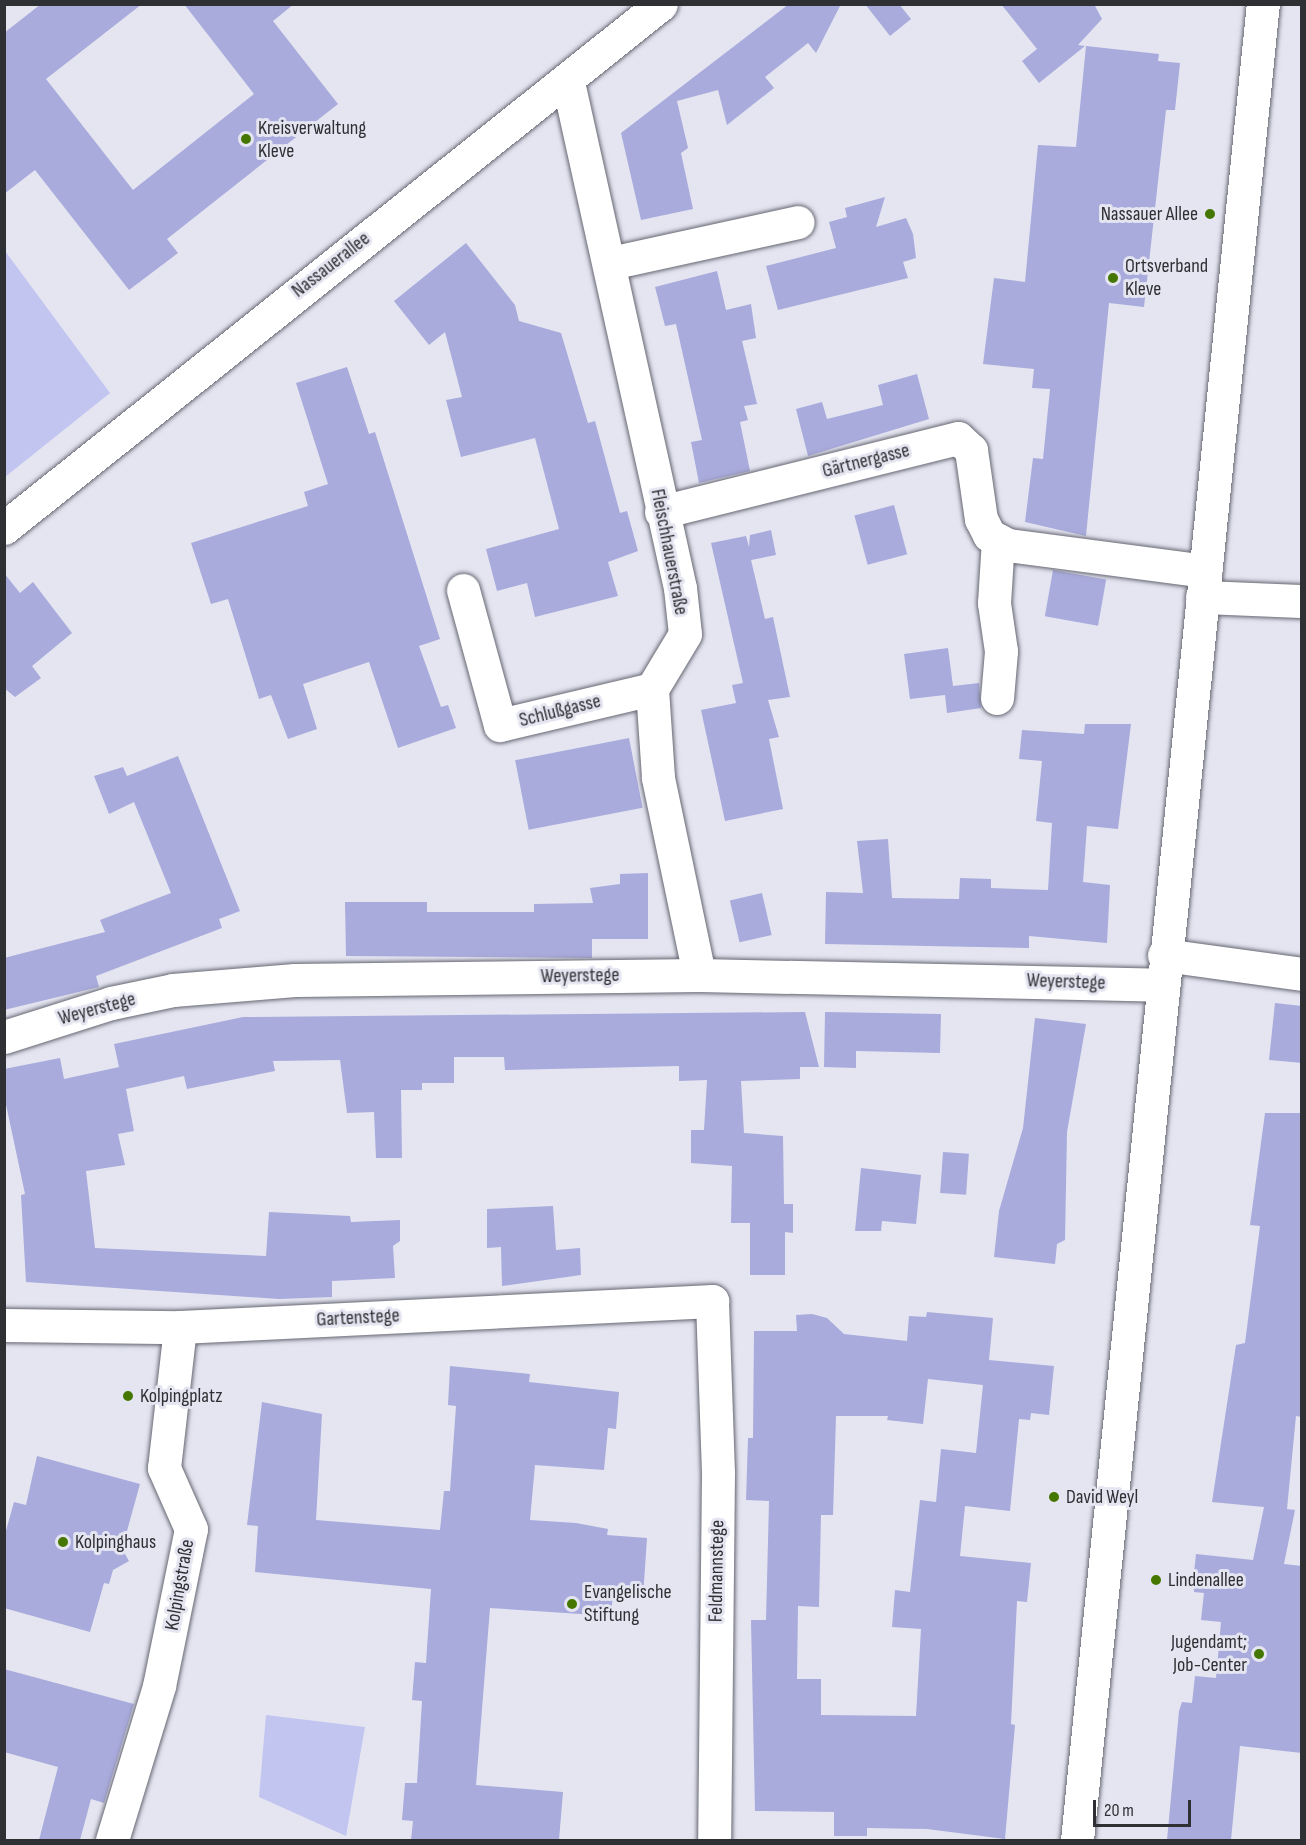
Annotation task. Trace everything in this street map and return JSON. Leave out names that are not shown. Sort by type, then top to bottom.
[{"type":"street","name":"Nassauerallee","points":[[4,528],[202,367],[568,82],[661,4]]},
{"type":"street","points":[[1077,1840],[1163,970],[1263,4]]},
{"type":"street","name":"Fleischhauerstraße","points":[[568,82],[610,263],[661,512],[680,588],[685,634],[651,689]]},
{"type":"street","points":[[610,263],[798,222]]},
{"type":"street","name":"Gärtnergasse","points":[[661,512],[958,438],[971,450],[981,519],[989,535],[998,540]]},
{"type":"street","points":[[997,698],[1001,651],[994,603],[998,540],[1008,545],[1302,601]]},
{"type":"street","name":"Schlußgasse","points":[[463,590],[500,725],[651,689]]},
{"type":"street","points":[[651,689],[658,777],[699,975]]},
{"type":"street","name":"Weyerstege","points":[[4,1037],[111,1003],[173,990],[295,980],[1163,970],[1302,974]]},
{"type":"street","name":"Gartenstege","points":[[4,1325],[180,1328],[712,1301]]},
{"type":"street","name":"Feldmannstege","points":[[712,1301],[718,1473],[714,1840]]},
{"type":"street","name":"Kolpingstraße","points":[[112,1840],[159,1686],[190,1529],[164,1468],[180,1328]]},
{"type":"shaded area","points":[[5,251],[110,393],[5,477]]},
{"type":"shaded area","points":[[266,1715],[365,1727],[346,1836],[259,1797]]},
{"type":"building","name":"Kreisverwaltung Kleve","points":[[41,4],[142,4],[46,79],[133,190],[254,94],[184,4],[294,4],[273,21],[338,104],[167,239],[178,253],[129,290],[35,170],[4,194],[4,33]]},
{"type":"building","points":[[789,4],[841,4],[816,53],[808,43],[765,77],[774,88],[727,125],[718,90],[677,101],[688,148],[681,153],[693,209],[641,220],[621,133]]},
{"type":"building","points":[[865,4],[899,4],[911,19],[890,36]]},
{"type":"building","points":[[1001,4],[1094,4],[1102,19],[1078,45],[1085,46],[1039,83],[1022,61],[1037,49]]},
{"type":"building","points":[[1086,46],[1159,54],[1158,61],[1180,63],[1175,110],[1166,110],[1144,307],[1109,303],[1086,536],[1025,522],[1033,458],[1043,459],[1050,389],[1032,388],[1034,369],[983,364],[994,278],[1025,282],[1038,145],[1076,147]]},
{"type":"building","points":[[885,197],[876,227],[906,218],[913,234],[916,258],[903,262],[908,278],[778,310],[766,266],[836,248],[829,222],[847,217],[845,208]]},
{"type":"building","points":[[466,243],[515,305],[519,321],[561,333],[588,423],[595,421],[620,513],[627,511],[638,551],[608,562],[618,596],[535,617],[527,583],[497,591],[486,549],[559,529],[535,438],[461,457],[446,400],[462,397],[445,332],[429,345],[394,301]]},
{"type":"building","points":[[717,271],[726,310],[751,304],[756,338],[742,341],[757,404],[744,406],[748,420],[740,422],[750,471],[699,483],[691,442],[702,440],[676,324],[665,326],[655,287]]},
{"type":"building","points":[[347,367],[369,434],[375,432],[440,639],[419,646],[441,707],[448,705],[456,728],[398,748],[369,662],[303,684],[317,729],[288,739],[271,695],[259,699],[228,599],[211,604],[191,543],[308,506],[304,492],[328,484],[296,383]]},
{"type":"building","points":[[917,374],[929,419],[808,456],[796,409],[822,402],[827,419],[883,405],[878,385]]},
{"type":"building","points":[[894,505],[907,554],[868,565],[854,516]]},
{"type":"building","points":[[771,530],[776,555],[751,560],[765,619],[773,617],[790,697],[768,700],[779,737],[769,739],[783,809],[725,821],[701,710],[736,703],[732,685],[743,683],[711,543],[746,536],[749,547],[750,535]]},
{"type":"building","points":[[1053,570],[1106,579],[1098,626],[1045,616]]},
{"type":"building","points":[[4,573],[20,593],[33,582],[72,633],[32,666],[41,678],[15,697],[4,688]]},
{"type":"building","points":[[948,648],[953,686],[979,683],[981,708],[947,713],[945,695],[910,699],[904,654]]},
{"type":"building","points":[[1085,724],[1131,724],[1118,829],[1087,826],[1083,882],[1110,885],[1107,943],[1029,936],[1029,948],[825,944],[826,892],[863,893],[857,841],[888,839],[892,898],[959,899],[960,878],[991,879],[991,888],[1048,890],[1052,823],[1036,821],[1042,761],[1019,759],[1022,730],[1084,734]]},
{"type":"building","points":[[629,738],[643,808],[529,830],[515,760]]},
{"type":"building","points":[[178,756],[240,911],[219,919],[222,928],[96,976],[99,987],[4,1010],[4,958],[105,932],[100,920],[171,893],[134,802],[109,814],[94,776],[123,767],[127,776]]},
{"type":"building","points":[[648,873],[648,939],[592,939],[592,958],[346,956],[345,902],[427,902],[427,912],[534,912],[534,904],[593,903],[590,888],[620,884],[620,874]]},
{"type":"building","points":[[762,893],[772,935],[740,942],[730,900]]},
{"type":"building","points":[[1275,1003],[1302,1006],[1302,1063],[1269,1060]]},
{"type":"building","points":[[805,1012],[819,1067],[800,1067],[800,1079],[741,1081],[744,1133],[783,1136],[784,1204],[793,1204],[793,1233],[785,1232],[785,1275],[750,1275],[750,1223],[731,1223],[732,1166],[691,1163],[691,1130],[704,1130],[707,1080],[679,1081],[679,1066],[505,1070],[504,1057],[454,1057],[454,1083],[422,1083],[422,1090],[401,1090],[402,1158],[376,1158],[374,1112],[347,1113],[340,1060],[273,1061],[275,1071],[187,1089],[184,1076],[126,1089],[134,1131],[118,1134],[125,1165],[86,1171],[95,1248],[266,1256],[269,1212],[350,1216],[351,1222],[400,1220],[400,1241],[393,1246],[395,1278],[332,1281],[332,1297],[279,1299],[26,1282],[21,1195],[25,1194],[4,1095],[4,1069],[60,1058],[64,1079],[119,1067],[114,1044],[243,1017]]},
{"type":"building","points":[[825,1012],[941,1014],[940,1053],[856,1051],[856,1068],[824,1067]]},
{"type":"building","points":[[1035,1018],[1086,1024],[1067,1132],[1065,1240],[1057,1244],[1055,1264],[994,1257],[999,1211],[1023,1128]]},
{"type":"building","points":[[1265,1113],[1302,1113],[1302,1417],[1296,1416],[1287,1509],[1295,1510],[1284,1564],[1302,1566],[1302,1753],[1240,1746],[1231,1840],[1167,1840],[1179,1711],[1182,1702],[1192,1703],[1195,1676],[1216,1678],[1221,1622],[1201,1620],[1204,1593],[1194,1592],[1193,1582],[1196,1554],[1253,1560],[1264,1507],[1212,1502],[1236,1345],[1245,1343],[1260,1226],[1250,1225]]},
{"type":"building","points":[[943,1152],[969,1154],[966,1195],[940,1193]]},
{"type":"building","points":[[861,1168],[921,1175],[916,1224],[882,1221],[881,1231],[855,1231]]},
{"type":"building","points":[[553,1206],[556,1250],[580,1248],[581,1275],[502,1286],[501,1247],[487,1248],[487,1209]]},
{"type":"building","points":[[927,1312],[993,1318],[989,1360],[1054,1366],[1049,1415],[1031,1413],[1030,1420],[1019,1419],[1010,1511],[965,1506],[960,1556],[1031,1563],[1027,1602],[1017,1601],[1011,1724],[1015,1725],[1005,1839],[927,1829],[867,1828],[867,1836],[834,1836],[834,1812],[755,1811],[751,1620],[766,1620],[769,1501],[746,1500],[748,1438],[753,1438],[754,1331],[797,1331],[796,1315],[812,1314],[827,1318],[844,1334],[907,1341],[909,1316],[926,1317]],"holes":[[[928,1379],[983,1385],[976,1453],[941,1449],[936,1502],[920,1500],[910,1592],[895,1590],[892,1627],[921,1629],[916,1716],[821,1715],[821,1679],[797,1679],[798,1606],[819,1607],[821,1515],[833,1515],[836,1416],[888,1416],[887,1420],[923,1424]]]},
{"type":"building","name":"Evangelische Stiftung","points":[[450,1366],[530,1374],[529,1382],[619,1392],[616,1429],[608,1428],[604,1470],[535,1465],[530,1520],[576,1523],[608,1529],[607,1535],[647,1538],[643,1597],[613,1594],[611,1616],[490,1608],[476,1785],[563,1792],[559,1840],[411,1840],[413,1821],[402,1820],[405,1783],[417,1783],[422,1701],[412,1700],[415,1662],[426,1663],[431,1589],[255,1572],[258,1526],[247,1525],[262,1402],[322,1414],[316,1520],[440,1530],[444,1491],[450,1491],[456,1406],[448,1405]]},
{"type":"building","name":"Kolpinghaus","points":[[37,1456],[140,1484],[122,1549],[129,1561],[113,1570],[109,1584],[104,1583],[90,1632],[4,1608],[4,1538],[14,1502],[26,1505]]},
{"type":"building","points":[[4,1669],[134,1704],[104,1803],[91,1799],[80,1840],[39,1840],[58,1767],[4,1752]]},
{"type":"place","name":"Kreisverwaltung Kleve","points":[[246,139]]},
{"type":"place","name":"Nassauer Allee","points":[[1210,214]]},
{"type":"place","name":"Ortsverband Kleve","points":[[1113,278]]},
{"type":"place","name":"Kolpingplatz","points":[[128,1396]]},
{"type":"place","name":"David Weyl","points":[[1054,1497]]},
{"type":"place","name":"Kolpinghaus","points":[[63,1542]]},
{"type":"place","name":"Lindenallee","points":[[1156,1580]]},
{"type":"place","name":"Evangelische Stiftung","points":[[572,1604]]},
{"type":"place","name":"Jugendamt; Job-Center","points":[[1259,1654]]}]
